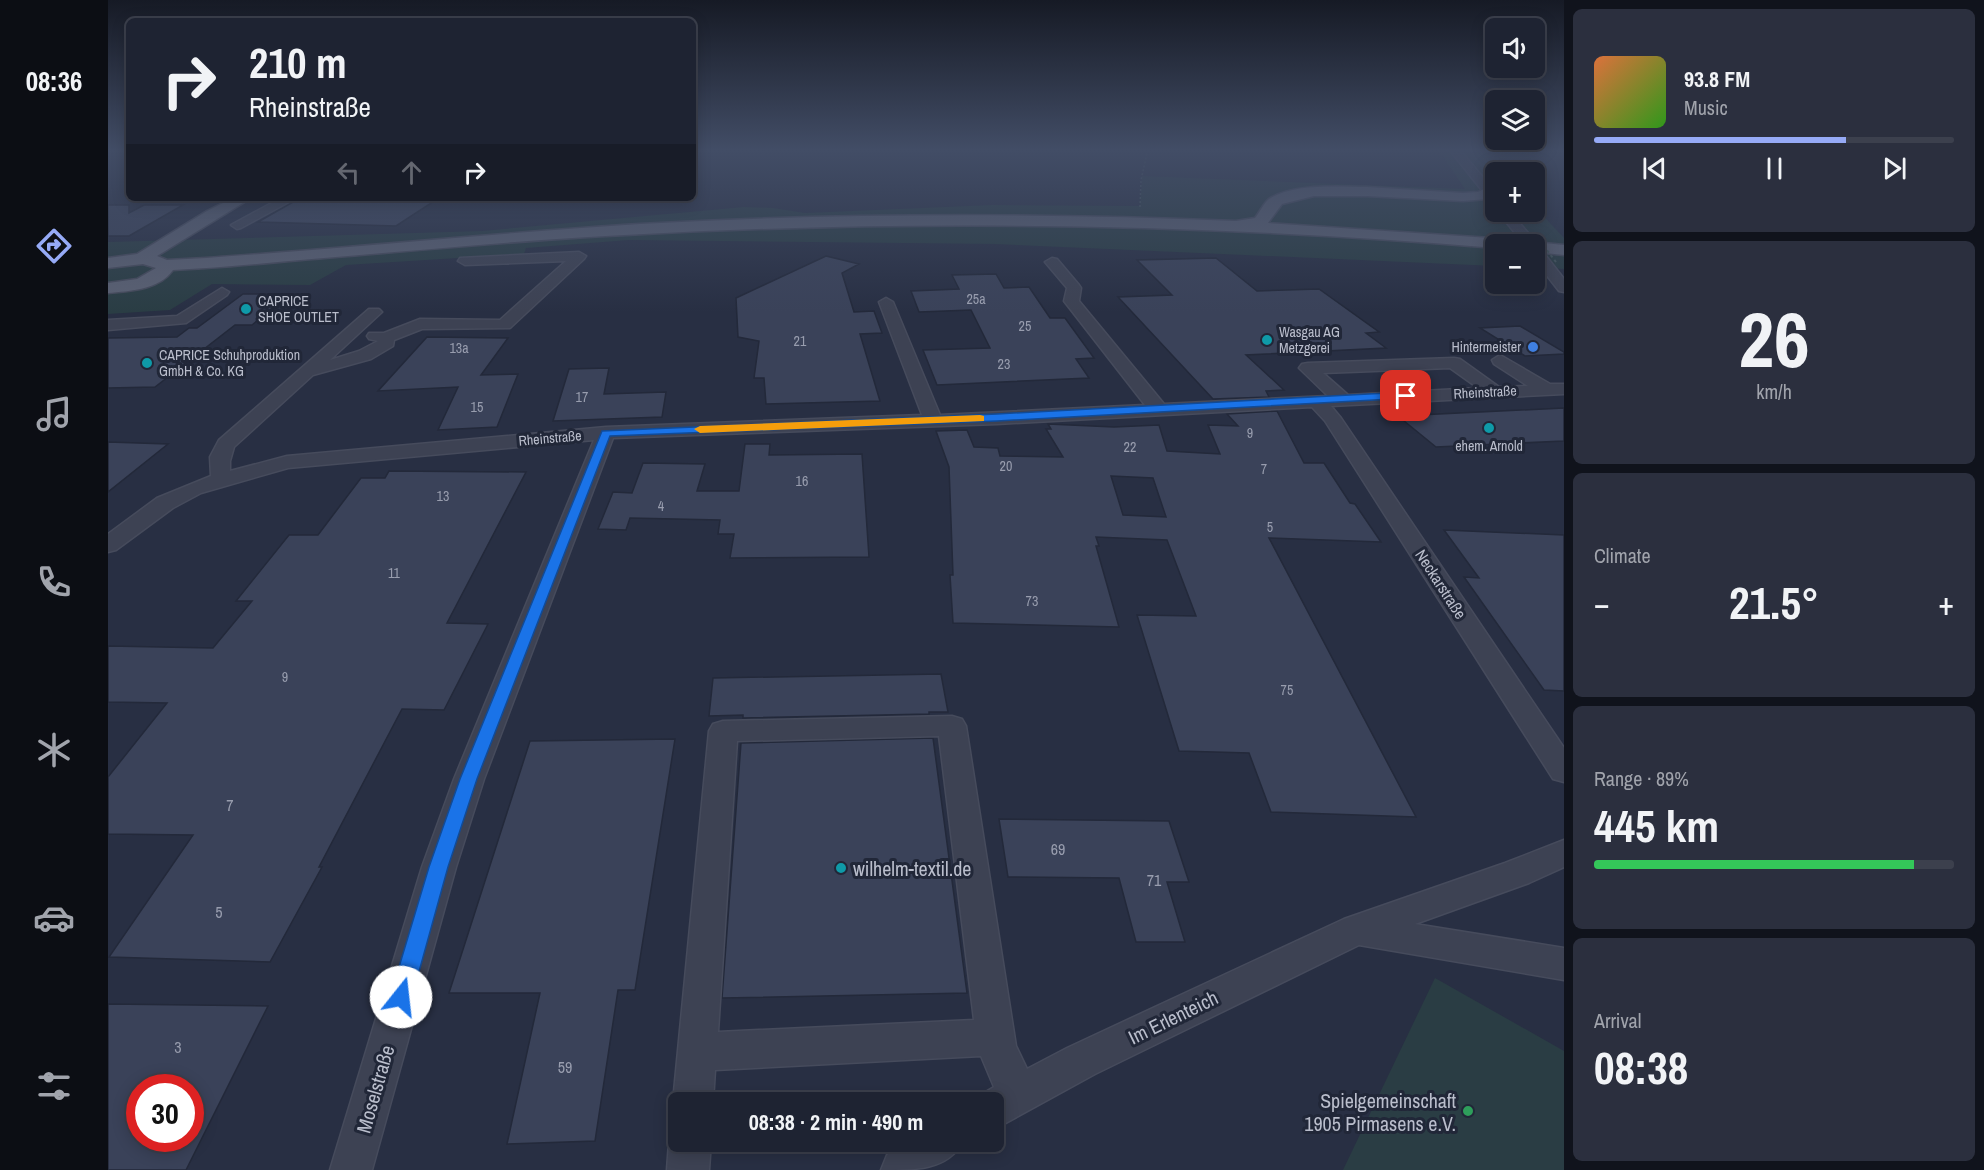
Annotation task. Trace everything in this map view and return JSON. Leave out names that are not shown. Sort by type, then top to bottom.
[{"type":"main road","points":[[138,260],[233,204]]},
{"type":"main road","points":[[1233,225],[1260,222],[1266,216],[1269,207],[1274,204]]},
{"type":"main road","points":[[1269,207],[1277,214],[1304,224],[1378,234]]},
{"type":"main road","points":[[108,288],[143,281],[163,269],[376,249],[574,233],[823,222],[1057,221],[1233,225],[1485,242]]},
{"type":"main road","points":[[108,263],[138,260],[160,262],[163,269]]},
{"type":"street","points":[[237,225],[279,204]]},
{"type":"street","points":[[1514,222],[1526,234]]},
{"type":"street","points":[[346,335],[385,338],[420,324],[504,325],[579,256],[465,261]]},
{"type":"street","points":[[1545,256],[1564,288]]},
{"type":"street","points":[[1052,262],[1074,288],[1071,301],[1158,409]]},
{"type":"street","points":[[108,325],[181,320],[222,292]]},
{"type":"street","points":[[886,302],[933,420]]},
{"type":"street","points":[[222,479],[218,467],[219,457],[226,444],[374,312]]},
{"type":"street","points":[[308,371],[379,350],[387,343],[385,338]]},
{"type":"street","points":[[1500,360],[1545,389]]},
{"type":"street","points":[[1342,399],[1308,368],[1454,363],[1493,391]]},
{"type":"street","name":"Rheinstraße","points":[[108,545],[165,503],[222,479],[287,462],[606,433],[933,420],[1564,388]]},
{"type":"street","name":"Neckarstraße","points":[[1315,400],[1332,418],[1564,771]]},
{"type":"street","name":"Moselstraße","points":[[351,1170],[439,867],[469,779],[606,433]]},
{"type":"street","points":[[694,1092],[723,731],[952,726],[996,1047],[1006,1103]]},
{"type":"street","name":"Im Erlenteich","points":[[1006,1103],[1081,1061],[1356,930],[1517,873],[1564,853]]},
{"type":"street","points":[[1356,930],[1564,964]]},
{"type":"street","points":[[697,1052],[995,1037]]},
{"type":"street","points":[[687,1170],[689,1152]]},
{"type":"street","points":[[902,1170],[928,1152]]},
{"type":"path","points":[[1140,204],[1140,215]]},
{"type":"shaded area","points":[[1485,204],[1485,222],[1545,222],[1545,218],[1564,238],[1564,269],[1545,268],[1545,234],[1485,234],[1485,266],[995,244],[629,240],[526,248],[524,254],[346,265],[310,285],[212,284],[170,310],[108,314],[108,242],[482,231],[744,207],[773,208],[805,213],[992,205]]},
{"type":"shaded area","name":"Spielgemeinschaft 1905 Pirmasens e.V.","points":[[1435,978],[1564,1051],[1564,1170],[1343,1170]]},
{"type":"building","points":[[290,204],[430,204],[396,226],[258,222]]},
{"type":"building","points":[[108,205],[129,205],[129,213],[144,205],[183,205],[129,236],[108,236]]},
{"type":"building","points":[[826,256],[859,264],[842,273],[854,312],[874,311],[882,333],[860,334],[880,401],[766,404],[764,378],[754,378],[759,341],[738,337],[736,298]]},
{"type":"building","name":"Wasgau AG Metzgerei","points":[[1216,258],[1257,291],[1319,289],[1379,332],[1366,333],[1386,348],[1246,355],[1284,390],[1266,391],[1269,397],[1213,399],[1118,297],[1172,295],[1137,260]]},
{"type":"building","points":[[996,274],[1004,288],[1029,287],[1050,318],[1065,318],[1094,358],[1076,359],[1089,378],[937,385],[923,350],[990,348],[971,310],[919,312],[911,291],[959,289],[952,275]]},
{"type":"building","name":"CAPRICE Schuhproduktion GmbH & Co. KG","points":[[243,294],[289,294],[252,325],[235,325],[155,387],[108,388],[108,338],[177,337],[189,328],[197,328]]},
{"type":"building","points":[[1520,326],[1564,354],[1525,356],[1480,328]]},
{"type":"building","points":[[427,337],[508,338],[481,375],[518,374],[497,427],[438,430],[458,387],[378,391]]},
{"type":"building","points":[[609,368],[604,394],[666,392],[662,417],[553,421],[569,369]]},
{"type":"building","name":"ehem. Arnold","points":[[1564,408],[1564,441],[1436,447],[1398,416]]},
{"type":"building","points":[[1277,411],[1304,463],[1324,463],[1350,503],[1355,504],[1381,542],[1269,538],[1416,817],[1271,812],[1249,753],[1179,751],[1137,615],[1196,616],[1167,540],[1096,537],[1099,546],[1096,546],[1119,627],[953,623],[949,467],[936,431],[967,430],[974,447],[998,448],[1000,456],[1063,457],[1046,429],[1051,429],[1048,424],[1114,427],[1159,425],[1167,451],[1220,454],[1208,425],[1238,426],[1227,414]],"holes":[[[1111,476],[1153,478],[1166,517],[1123,515]]]},
{"type":"building","points":[[108,442],[168,444],[108,492]]},
{"type":"building","points":[[745,444],[770,444],[769,455],[862,454],[869,557],[730,558],[734,534],[718,534],[720,520],[630,518],[626,530],[598,529],[613,492],[632,493],[643,463],[705,464],[697,491],[739,491]]},
{"type":"building","points":[[389,471],[526,472],[447,623],[488,624],[444,710],[402,709],[319,867],[322,867],[270,962],[109,957],[193,835],[108,834],[108,777],[167,703],[108,702],[108,646],[213,648],[252,601],[236,601],[289,535],[318,535],[361,478],[385,478]]},
{"type":"building","points":[[1444,530],[1564,535],[1564,691],[1544,690],[1464,577],[1479,578]]},
{"type":"building","points":[[941,674],[948,712],[743,718],[743,715],[709,716],[713,678]]},
{"type":"building","name":"wilhelm-textil.de","points":[[933,738],[967,993],[722,998],[741,743]]},
{"type":"building","points":[[675,739],[635,990],[618,990],[595,1141],[507,1144],[540,993],[449,993],[530,741]]},
{"type":"building","points":[[999,819],[1169,821],[1189,882],[1167,882],[1185,942],[1136,942],[1119,878],[1008,877]]},
{"type":"building","points":[[108,1004],[268,1006],[204,1134],[204,1074],[126,1074],[126,1152],[195,1152],[186,1170],[108,1170]]},
{"type":"slow traffic","points":[[700,429],[980,418]]},
{"type":"place","name":"CAPRICE SHOE OUTLET","points":[[246,309]]},
{"type":"place","name":"Wasgau AG Metzgerei","points":[[1267,340]]},
{"type":"place","name":"Hintermeister","points":[[1533,347]]},
{"type":"place","name":"CAPRICE Schuhproduktion GmbH & Co. KG","points":[[147,363]]},
{"type":"place","name":"ehem. Arnold","points":[[1489,428]]},
{"type":"place","name":"wilhelm-textil.de","points":[[841,868]]},
{"type":"place","name":"Spielgemeinschaft 1905 Pirmasens e.V.","points":[[1468,1111]]},
{"type":"route","points":[[401,997],[439,867],[469,779],[606,433],[997,418],[1406,396]]}]
